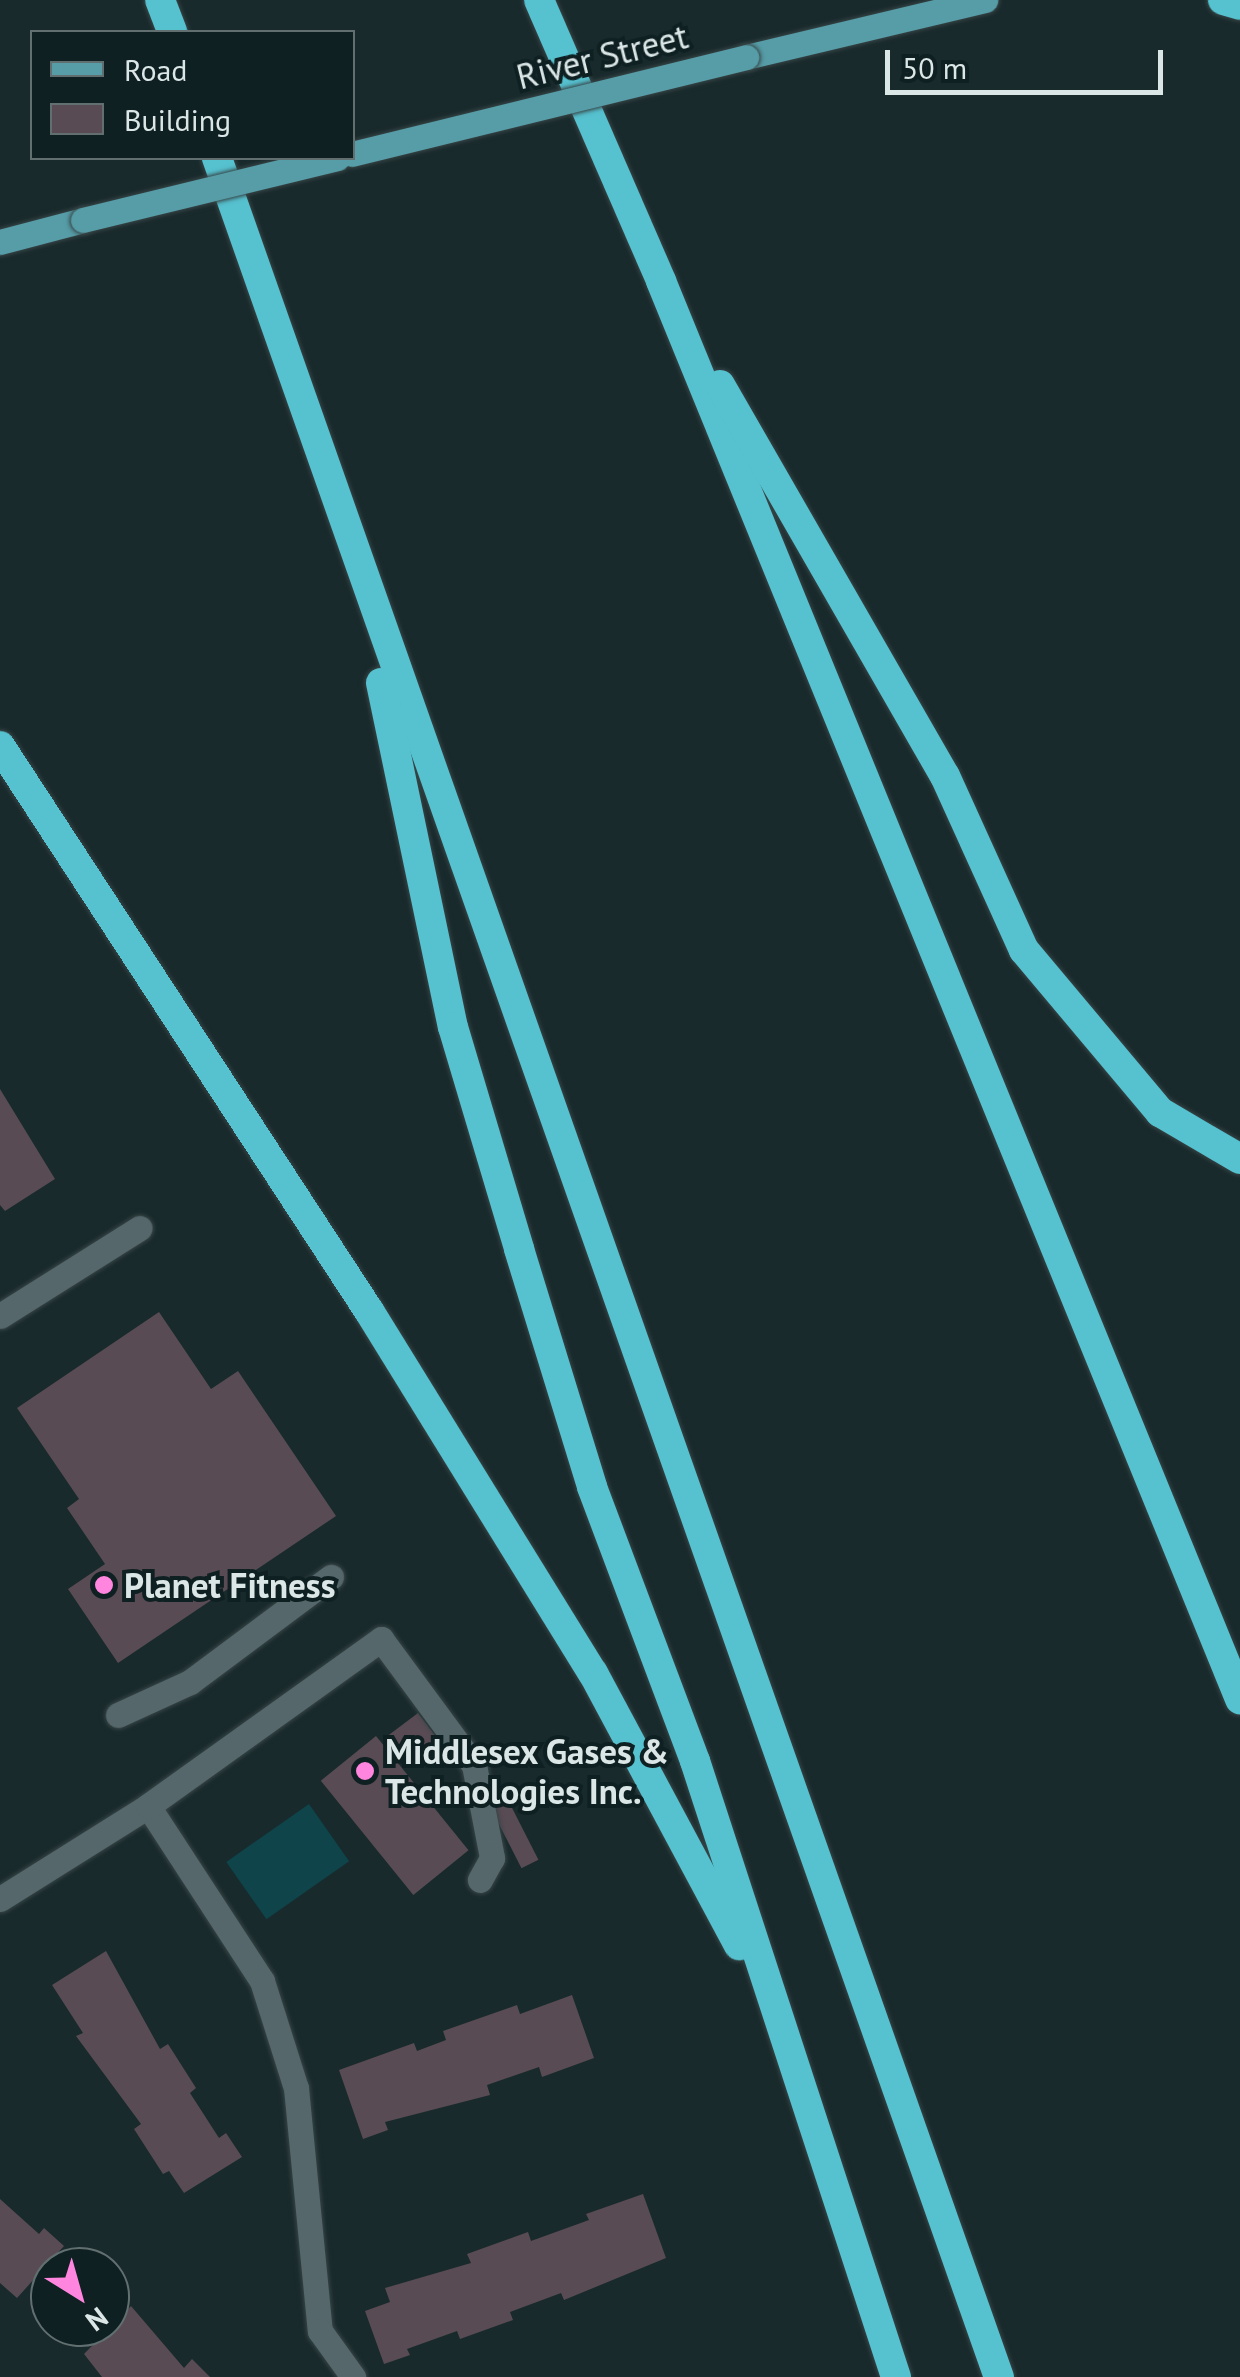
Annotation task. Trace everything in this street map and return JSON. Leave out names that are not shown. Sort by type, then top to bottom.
[{"type":"highway","points":[[160,0],[171,30]]},
{"type":"highway","points":[[538,0],[661,281],[1240,1699]]},
{"type":"highway","points":[[1222,0],[1240,5]]},
{"type":"highway","points":[[218,160],[357,567],[999,2377]]},
{"type":"highway","points":[[661,281],[945,776],[1024,950],[1098,1046],[1160,1112],[1240,1159]]},
{"type":"highway","points":[[357,567],[453,1027],[592,1487],[695,1760],[768,1995],[896,2377]]},
{"type":"highway","points":[[0,746],[369,1311],[584,1657],[768,1995]]},
{"type":"main road","name":"River Street","points":[[355,153],[985,0]]},
{"type":"main road","points":[[0,242],[330,160]]},
{"type":"street","points":[[0,1316],[140,1228]]},
{"type":"street","points":[[118,1714],[190,1682],[330,1577]]},
{"type":"street","points":[[0,1898],[148,1806],[382,1638],[474,1765],[492,1858],[480,1880]]},
{"type":"street","points":[[148,1806],[262,1981],[296,2088],[320,2331],[353,2377]]},
{"type":"shaded area","points":[[309,1804],[349,1861],[266,1919],[226,1862]]},
{"type":"building","points":[[0,1089],[55,1179],[5,1211],[0,1205]]},
{"type":"building","points":[[159,1312],[211,1389],[238,1371],[336,1516],[118,1663],[68,1589],[105,1564],[67,1508],[79,1499],[17,1408]]},
{"type":"building","points":[[418,1713],[441,1743],[411,1766],[388,1735]]},
{"type":"building","points":[[376,1736],[469,1850],[413,1895],[321,1781]]},
{"type":"building","points":[[508,1800],[538,1860],[521,1868],[491,1809]]},
{"type":"building","points":[[106,1951],[160,2049],[168,2044],[196,2088],[190,2093],[219,2138],[226,2133],[242,2157],[184,2193],[169,2171],[163,2174],[134,2129],[141,2124],[76,2036],[83,2033],[52,1985]]},
{"type":"building","points":[[572,1995],[594,2058],[542,2077],[539,2067],[487,2085],[490,2095],[385,2122],[388,2130],[363,2139],[339,2070],[414,2043],[417,2051],[446,2040],[443,2031],[517,2005],[520,2014]]},
{"type":"building","points":[[643,2194],[666,2258],[564,2300],[561,2293],[510,2312],[513,2320],[460,2339],[457,2331],[407,2349],[410,2355],[384,2364],[365,2311],[390,2302],[385,2288],[471,2263],[467,2254],[528,2232],[531,2241],[589,2220],[586,2214]]},
{"type":"building","points":[[0,2199],[39,2234],[44,2228],[64,2246],[30,2247],[30,2284],[17,2298],[0,2283]]},
{"type":"building","points":[[130,2307],[184,2368],[192,2359],[210,2377],[102,2377],[84,2354],[91,2347],[130,2347]]},
{"type":"place","name":"Planet Fitness","points":[[104,1585]]},
{"type":"place","name":"Middlesex Gases & Technologies Inc.","points":[[365,1771]]}]
